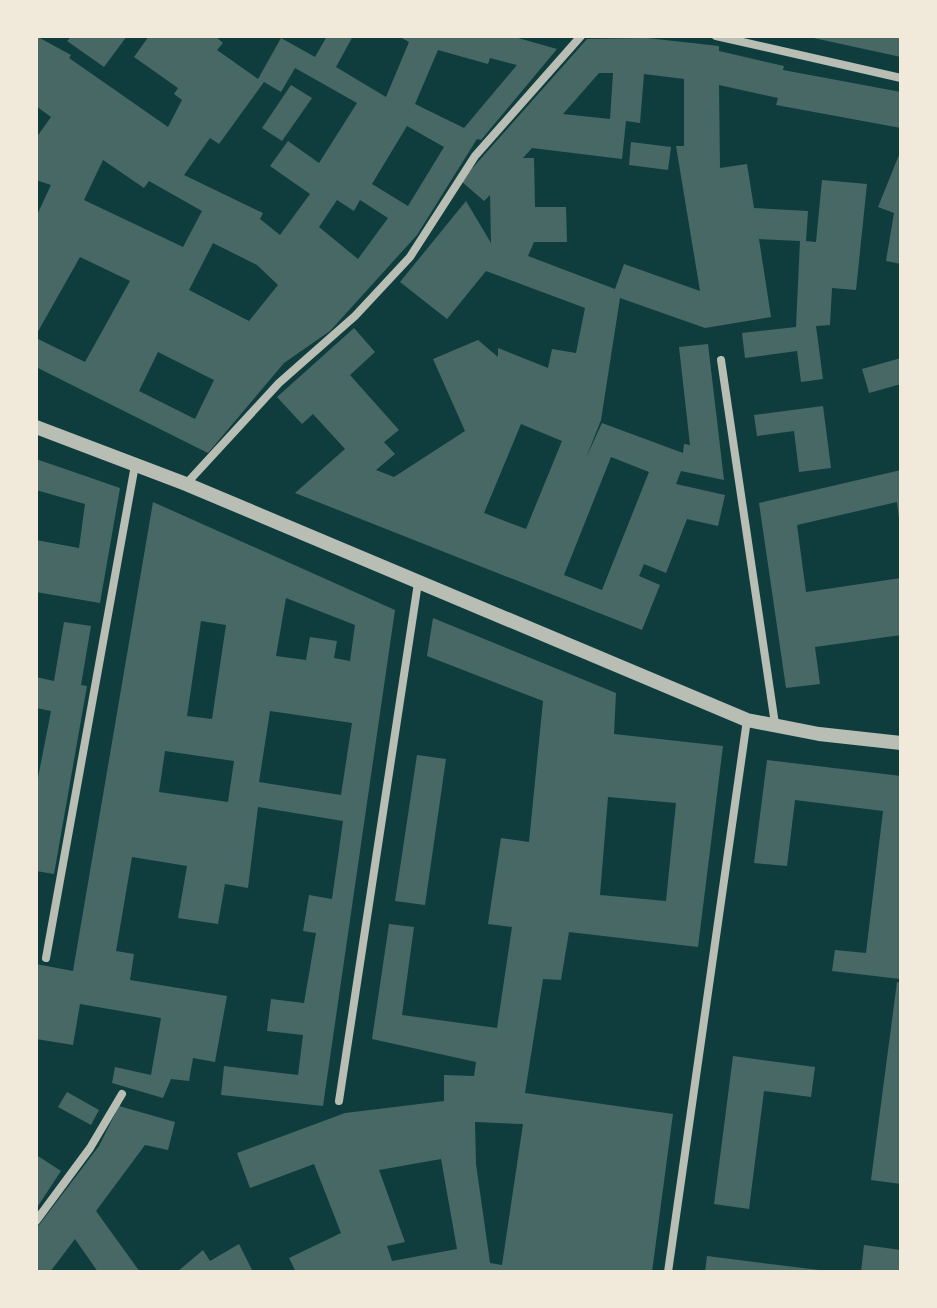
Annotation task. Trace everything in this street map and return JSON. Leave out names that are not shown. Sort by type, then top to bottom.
[{"type":"street","points":[[186,484],[279,383],[355,316],[410,257],[475,156],[581,36]]},
{"type":"street","points":[[716,36],[901,78]]},
{"type":"street","points":[[721,360],[775,724]]},
{"type":"street","points":[[36,427],[186,484],[747,720],[819,734],[901,743]]},
{"type":"street","points":[[46,958],[135,465]]},
{"type":"street","points":[[339,1101],[418,583]]},
{"type":"street","points":[[668,1272],[747,720]]},
{"type":"street","points":[[36,1221],[90,1148],[122,1094]]},
{"type":"building","points":[[36,36],[71,55],[69,58],[168,127],[182,100],[174,94],[178,88],[134,57],[149,36],[215,36],[223,43],[217,50],[258,79],[281,38],[315,57],[327,36],[353,36],[336,67],[386,97],[409,42],[398,36],[511,36],[557,49],[481,140],[477,139],[417,235],[330,331],[284,363],[208,453],[36,367],[36,338],[85,362],[130,281],[80,257],[36,335],[36,217],[51,185],[36,180],[36,138],[51,117],[36,106]],"holes":[[[438,50],[488,64],[490,58],[517,65],[464,128],[415,104]],[[295,68],[357,103],[319,163],[288,141],[270,166],[310,194],[280,235],[260,219],[263,213],[184,175],[210,138],[219,144],[264,82],[281,92]],[[407,126],[444,147],[408,206],[372,184]],[[103,160],[144,188],[149,181],[202,211],[183,247],[84,200]],[[337,200],[354,211],[360,200],[388,218],[358,259],[319,227]],[[213,243],[257,265],[278,285],[249,321],[189,290]],[[158,352],[214,380],[195,419],[139,391]]]},
{"type":"building","points":[[72,36],[127,36],[104,67],[67,41]]},
{"type":"building","points":[[809,36],[901,36],[901,57],[809,37]]},
{"type":"building","points":[[647,38],[719,46],[719,51],[784,66],[783,70],[901,92],[901,128],[776,105],[778,98],[719,85],[720,168],[747,164],[754,208],[808,211],[806,241],[816,242],[822,180],[867,184],[856,290],[832,288],[830,325],[816,326],[823,379],[801,382],[797,351],[745,358],[742,333],[796,327],[800,241],[759,239],[771,317],[705,328],[620,298],[601,420],[586,458],[602,423],[683,453],[684,444],[690,445],[679,347],[708,344],[724,480],[681,471],[676,484],[725,495],[718,526],[687,519],[666,573],[644,564],[639,576],[660,585],[642,630],[295,493],[345,449],[313,414],[302,424],[277,397],[354,328],[375,352],[350,375],[399,430],[384,442],[395,454],[376,470],[394,477],[465,431],[433,359],[478,340],[498,357],[498,348],[548,368],[552,349],[576,353],[585,308],[486,271],[447,319],[400,282],[466,201],[491,243],[490,195],[484,201],[461,181],[587,39]],"holes":[[[599,73],[613,73],[610,119],[563,114]],[[644,74],[684,79],[684,146],[676,146],[700,291],[624,264],[615,289],[528,256],[534,242],[567,242],[566,207],[535,207],[534,158],[523,158],[532,148],[622,159],[626,121],[640,123]],[[521,424],[562,441],[526,529],[484,513]],[[611,457],[649,472],[602,590],[564,575]]]},
{"type":"building","points":[[291,85],[312,98],[282,141],[262,128]]},
{"type":"building","points":[[631,142],[671,147],[668,170],[629,165]]},
{"type":"building","points":[[901,150],[901,264],[886,261],[894,213],[878,207]]},
{"type":"building","points":[[901,358],[901,384],[869,393],[862,369]]},
{"type":"building","points":[[823,406],[831,468],[799,472],[794,431],[757,436],[754,415]]},
{"type":"building","points":[[36,459],[120,488],[100,603],[36,592],[36,540],[79,548],[85,504],[36,490]]},
{"type":"building","points":[[901,470],[901,536],[897,502],[797,525],[806,592],[901,578],[901,635],[815,647],[820,684],[786,688],[759,503]]},
{"type":"building","points":[[153,502],[395,610],[323,1106],[221,1095],[224,1066],[298,1075],[303,1035],[267,1031],[271,999],[304,1003],[316,933],[303,931],[309,895],[332,899],[343,821],[258,807],[248,888],[225,884],[218,924],[178,918],[187,866],[132,857],[116,951],[134,954],[130,980],[227,996],[215,1062],[193,1058],[189,1081],[171,1079],[163,1098],[112,1083],[115,1067],[151,1075],[161,1018],[80,1004],[73,1045],[36,1039],[36,964],[73,971]],"holes":[[[286,598],[355,625],[350,661],[334,658],[337,641],[310,637],[306,660],[276,656]],[[201,621],[226,625],[212,719],[187,716]],[[270,711],[352,723],[341,795],[259,782]],[[165,751],[234,761],[228,802],[159,792]]]},
{"type":"building","points":[[433,618],[616,693],[614,734],[723,746],[698,947],[569,932],[561,980],[543,979],[525,1093],[673,1114],[652,1272],[296,1272],[289,1258],[341,1233],[314,1164],[250,1188],[237,1153],[345,1113],[444,1101],[444,1075],[474,1076],[476,1062],[372,1039],[389,924],[414,927],[402,1015],[497,1028],[512,927],[488,924],[501,838],[529,842],[543,701],[427,656]],"holes":[[[608,797],[676,803],[666,901],[600,895]],[[475,1122],[523,1124],[502,1265],[490,1263],[476,1164]],[[441,1159],[457,1249],[392,1261],[387,1246],[405,1242],[379,1170]]]},
{"type":"building","points":[[64,622],[91,626],[81,685],[87,686],[54,874],[36,871],[36,788],[51,711],[36,708],[36,677],[54,681]]},
{"type":"building","points":[[417,755],[446,759],[425,905],[395,901]]},
{"type":"building","points":[[767,760],[901,776],[900,979],[832,971],[835,950],[866,953],[883,811],[795,800],[787,866],[754,863]]},
{"type":"building","points":[[897,982],[901,983],[901,1184],[871,1180]]},
{"type":"building","points":[[733,1056],[815,1067],[811,1097],[764,1091],[749,1209],[714,1204]]},
{"type":"building","points":[[67,1092],[99,1110],[91,1125],[58,1107]]},
{"type":"building","points":[[119,1106],[175,1122],[168,1150],[145,1145],[96,1211],[140,1272],[98,1272],[75,1239],[50,1272],[36,1272],[36,1229],[99,1146]]},
{"type":"building","points":[[38,1156],[61,1171],[36,1209],[36,1159]]},
{"type":"building","points":[[239,1244],[253,1272],[177,1272],[203,1250],[210,1261]]},
{"type":"building","points":[[864,1245],[901,1250],[901,1272],[861,1272]]},
{"type":"building","points":[[707,1256],[819,1270],[819,1272],[705,1272]]}]
